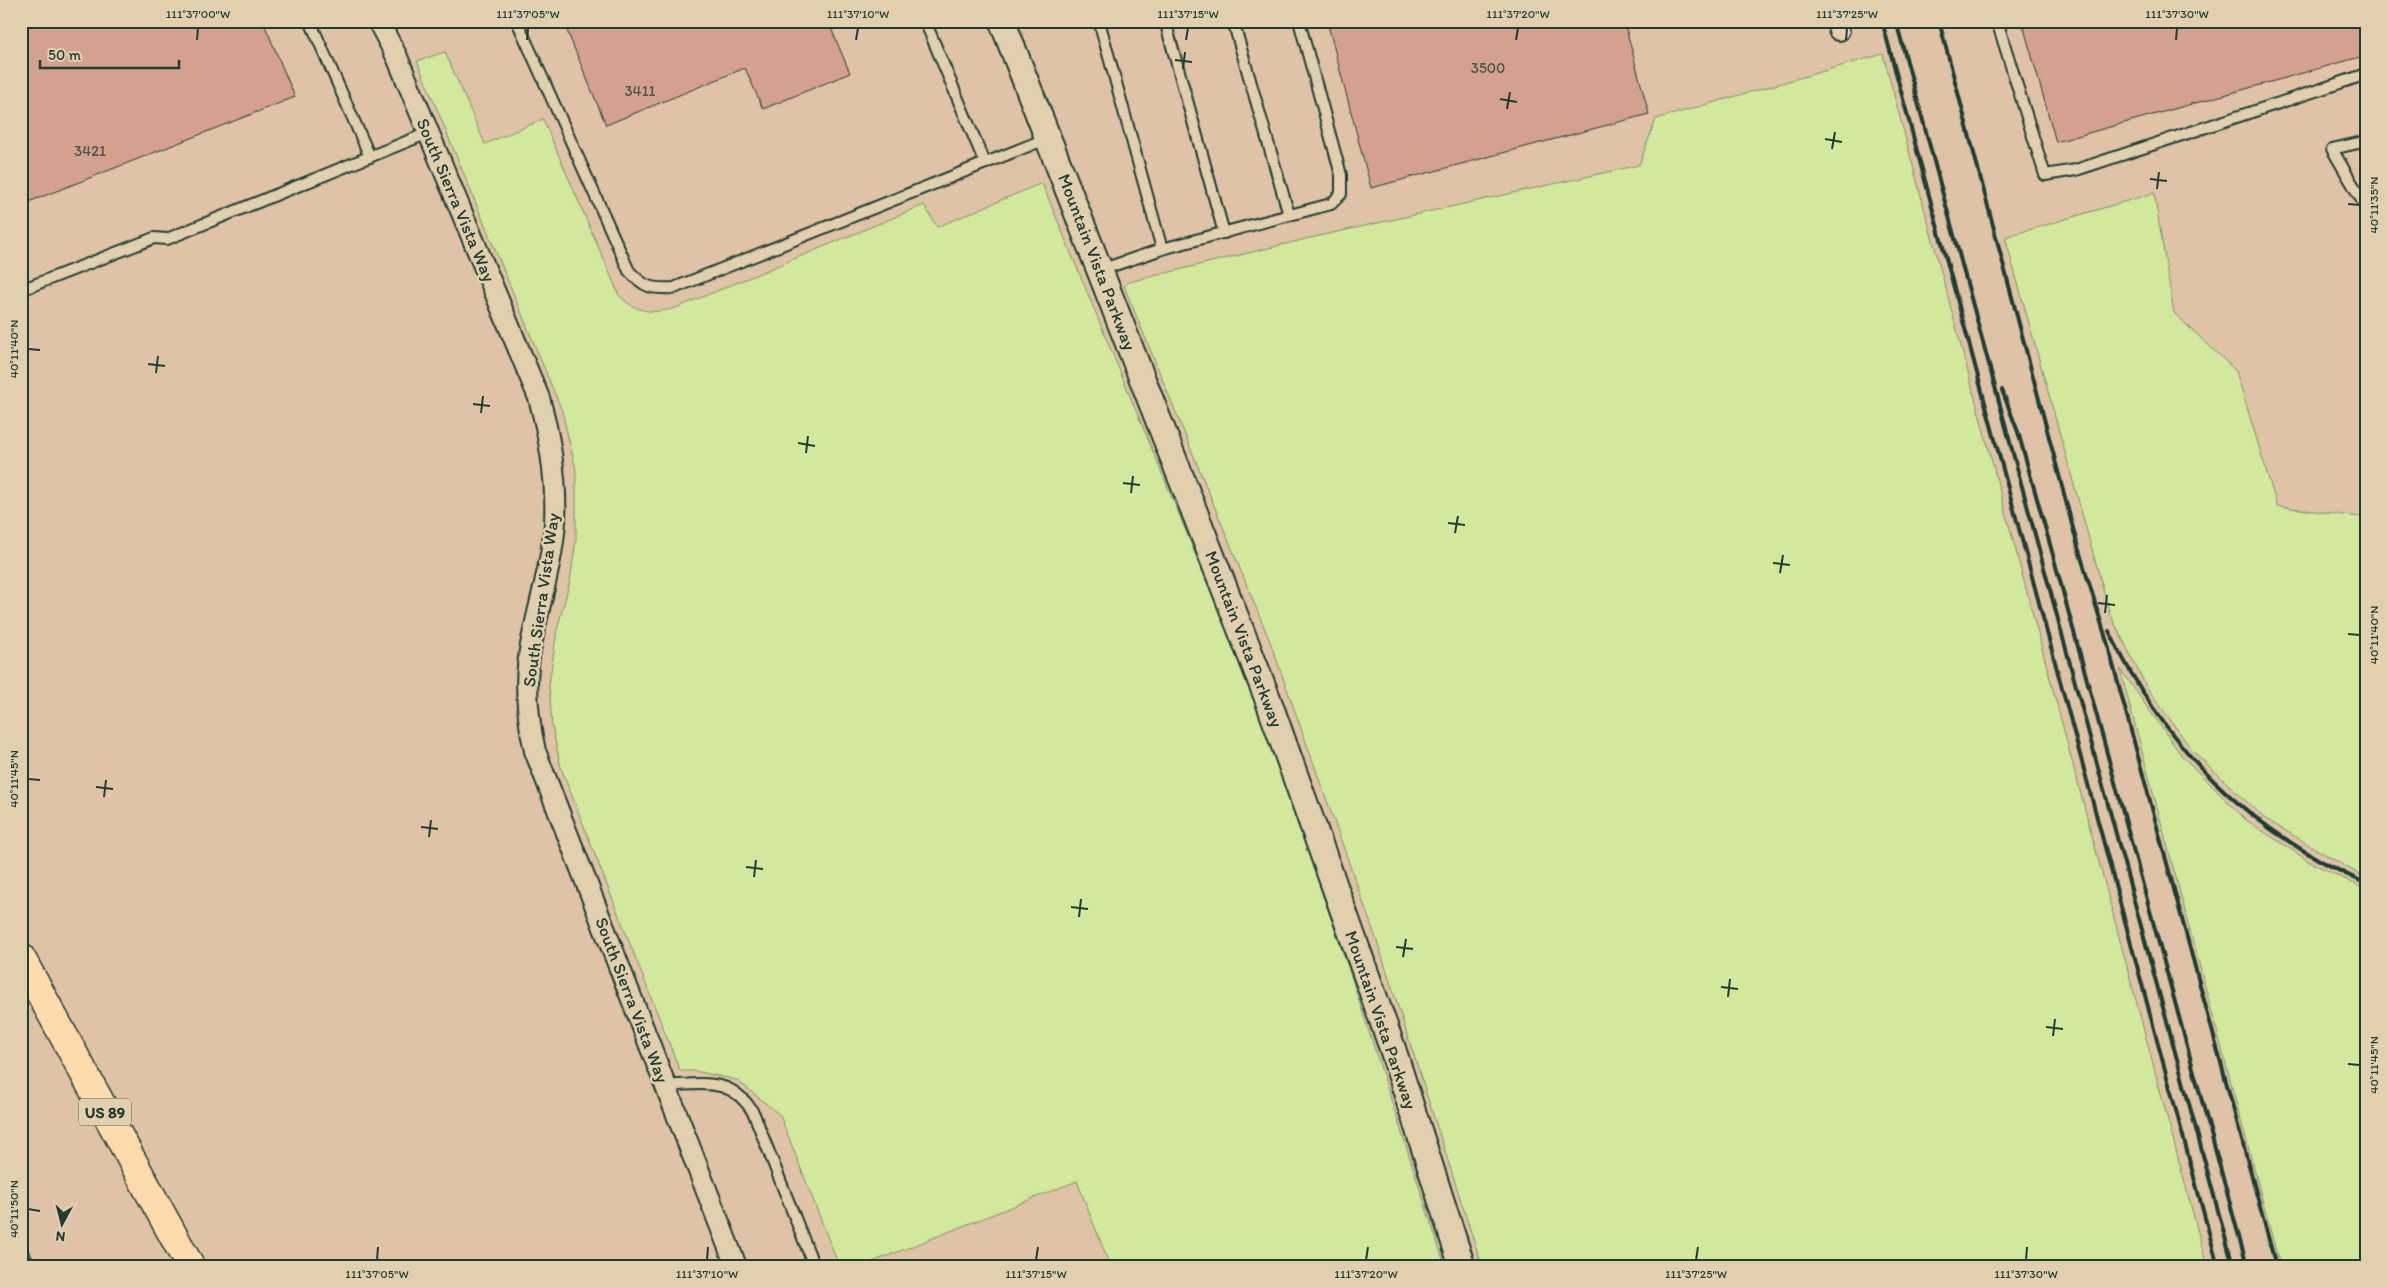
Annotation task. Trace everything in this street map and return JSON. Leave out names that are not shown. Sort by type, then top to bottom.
[{"type":"main road","name":"US 89","points":[[21,958],[190,1266]]},
{"type":"street","name":"South Sierra Vista Way","points":[[378,21],[396,57],[539,398],[548,430],[555,476],[555,522],[548,566],[530,646],[527,678],[528,719],[535,751],[736,1266]]},
{"type":"street","name":"Mountain Vista Parkway","points":[[1002,21],[1271,706],[1392,1047],[1462,1266]]},
{"type":"lane","points":[[310,21],[370,157]]},
{"type":"lane","points":[[517,21],[629,272],[641,285],[656,289],[674,288],[1048,138]]},
{"type":"lane","points":[[925,21],[985,163]]},
{"type":"lane","points":[[1099,21],[1162,250]]},
{"type":"lane","points":[[1165,21],[1224,233]]},
{"type":"lane","points":[[1234,21],[1289,215]]},
{"type":"lane","points":[[1100,270],[1162,250],[1331,204],[1341,194],[1341,175],[1299,21]]},
{"type":"lane","points":[[1997,21],[2045,175],[2076,170],[2367,74]]},
{"type":"lane","points":[[21,290],[154,238],[167,239],[428,133]]},
{"type":"lane","points":[[2367,140],[2332,149],[2367,209]]},
{"type":"lane","points":[[665,1086],[709,1084],[733,1089],[746,1100],[754,1114],[814,1266]]},
{"type":"lane","points":[[21,1251],[30,1266]]},
{"type":"green space","points":[[445,52],[485,144],[543,119],[619,295],[638,309],[660,311],[676,308],[924,205],[937,227],[1042,183],[1249,684],[1349,970],[1445,1266],[1110,1266],[1077,1181],[862,1266],[839,1266],[780,1115],[737,1080],[695,1071],[680,1071],[561,768],[552,726],[549,685],[557,630],[570,581],[576,540],[576,470],[562,411],[417,61]]},
{"type":"green space","points":[[1883,54],[2207,1266],[1482,1266],[1378,944],[1271,644],[1124,286],[1129,282],[1310,238],[1639,165],[1656,119]]},
{"type":"green space","points":[[2154,193],[2174,313],[2236,371],[2277,506],[2367,518],[2367,879],[2264,818],[2192,750],[2146,686],[2110,614],[2005,237]]},
{"type":"green space","points":[[2120,669],[2182,756],[2246,820],[2310,862],[2367,890],[2367,1266],[2280,1266]]},
{"type":"building","points":[[21,21],[263,21],[295,97],[21,205]]},
{"type":"building","points":[[563,21],[828,21],[850,73],[763,109],[745,68],[606,125]]},
{"type":"building","points":[[1327,21],[1624,21],[1649,114],[1371,188]]},
{"type":"building","points":[[2022,21],[2367,21],[2367,55],[2056,142]]},
{"type":"railway","points":[[1882,21],[2218,1266]]},
{"type":"railway","points":[[1896,21],[2233,1266]]},
{"type":"railway","points":[[1939,21],[2078,547],[2107,642],[2276,1266]]},
{"type":"railway","points":[[2002,390],[2018,432],[2051,548],[2247,1266]]},
{"type":"railway","points":[[2109,631],[2156,713],[2184,749],[2214,781],[2248,811],[2284,838],[2324,862],[2367,884]]}]
